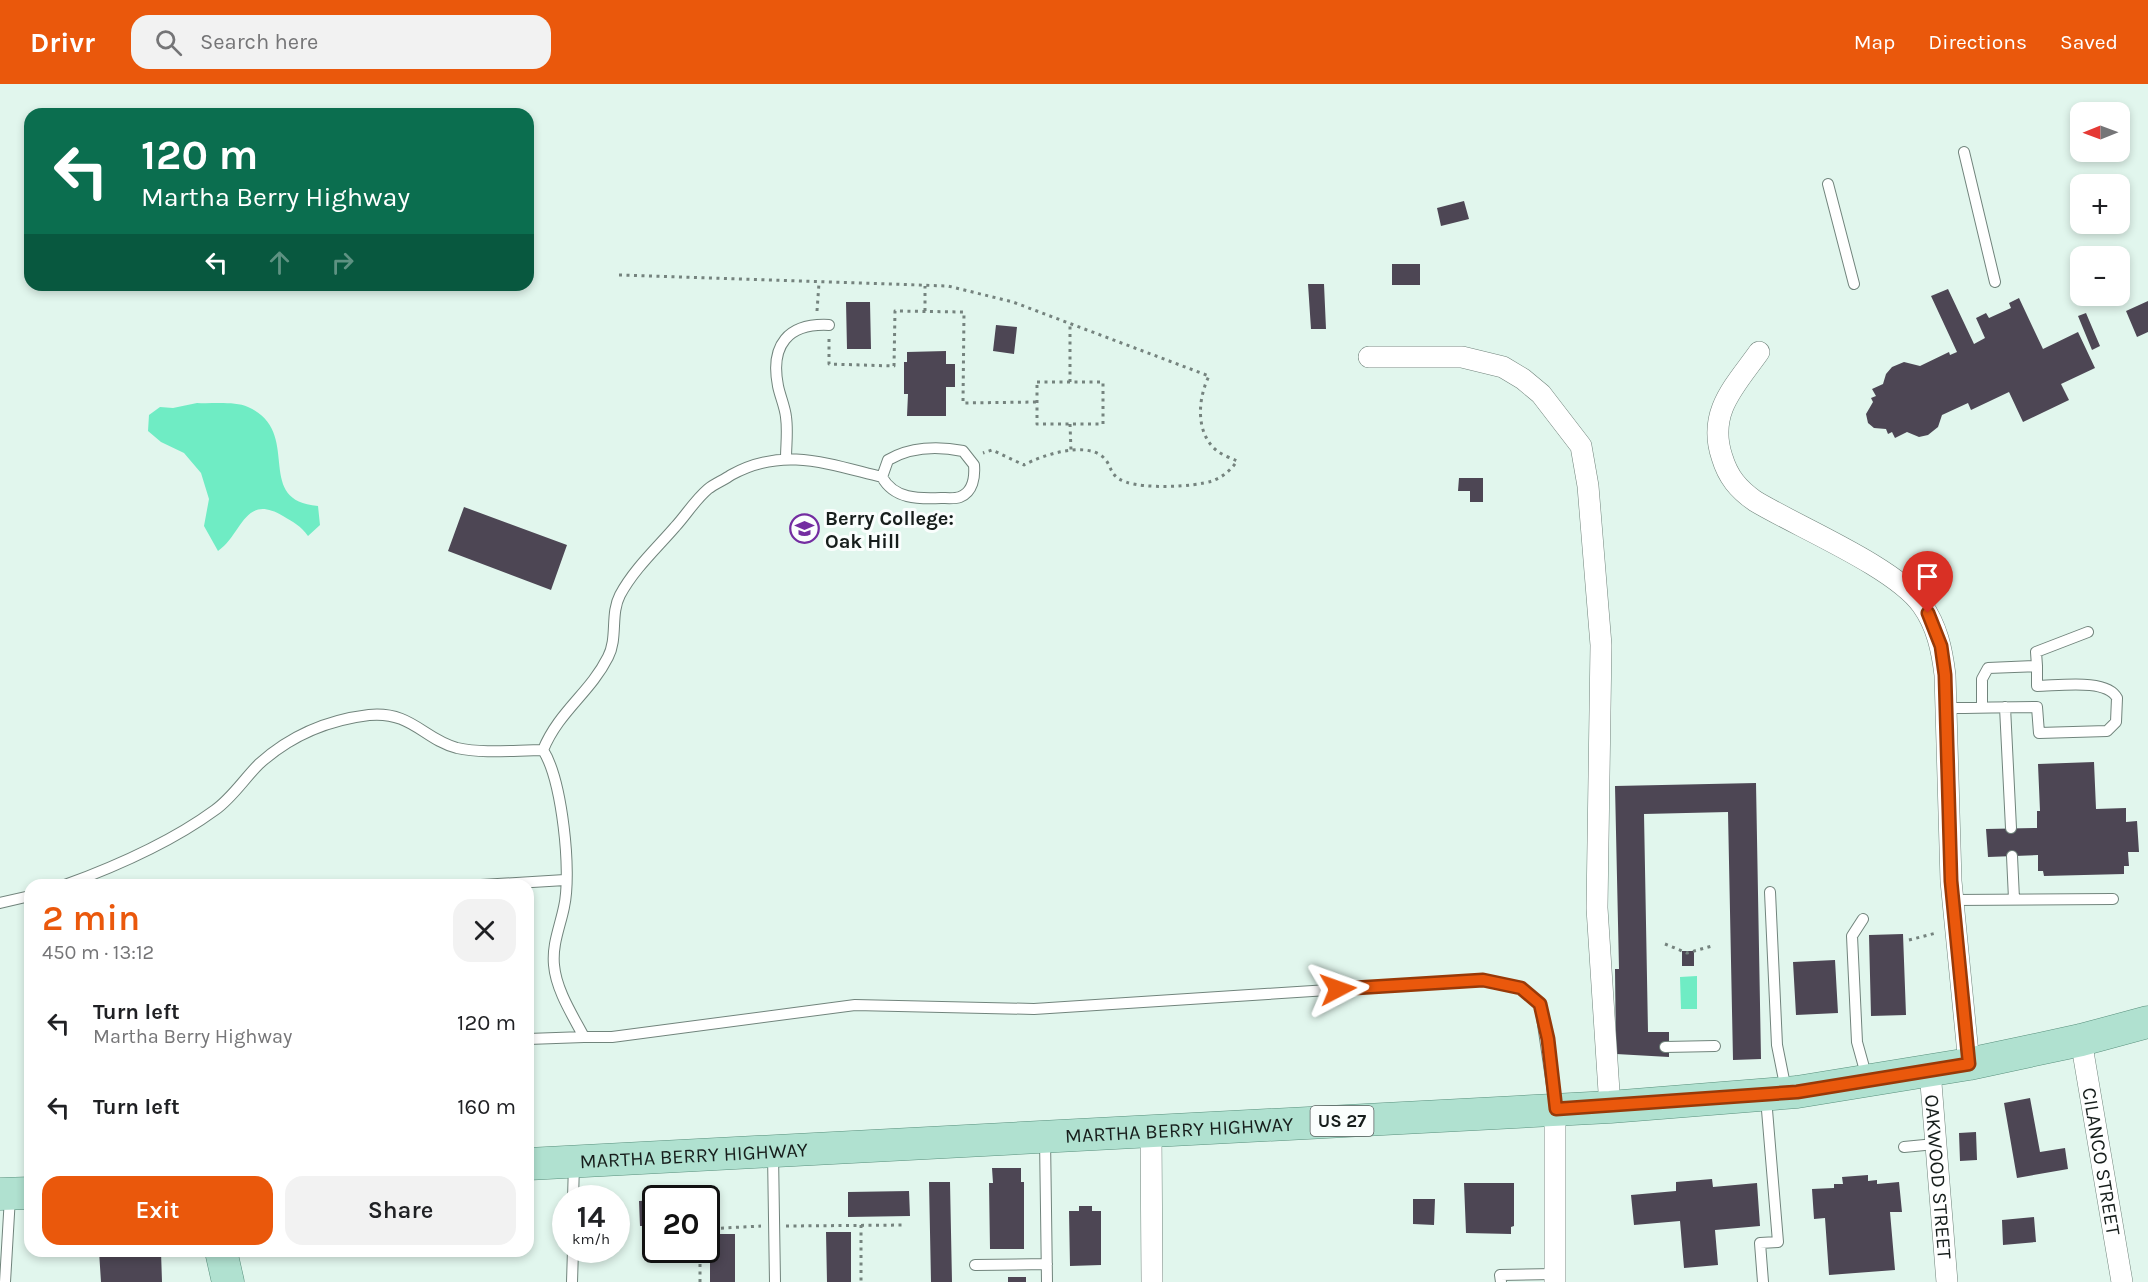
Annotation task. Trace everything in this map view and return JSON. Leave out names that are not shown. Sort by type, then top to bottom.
[{"type":"main road","name":"MARTHA BERRY HIGHWAY","points":[[534,1164],[1610,1107],[1776,1094],[1868,1082],[1969,1064],[2082,1040],[2148,1022]]},
{"type":"main road","points":[[222,1257],[228,1282]]},
{"type":"street","points":[[1760,352],[1725,403],[1717,423],[1717,442],[1730,477],[1739,489],[1755,501],[1878,569],[1915,596],[1928,613],[1941,646],[1953,900],[1969,1064]]},
{"type":"street","points":[[1369,357],[1462,357],[1503,367],[1523,379],[1541,394],[1581,446],[1588,486],[1601,645],[1597,908],[1610,1107]]},
{"type":"street","name":"CILANCO STREET","points":[[2082,1040],[2122,1282]]},
{"type":"street","name":"OAKWOOD STREET","points":[[1930,1071],[1947,1282]]},
{"type":"street","points":[[1555,1278],[1556,1109]]},
{"type":"street","points":[[1151,1131],[1152,1282]]},
{"type":"lane","points":[[1964,152],[1995,282]]},
{"type":"lane","points":[[1828,184],[1854,284]]},
{"type":"lane","points":[[786,459],[786,414],[777,383],[778,351],[796,328],[817,324],[829,325]]},
{"type":"lane","points":[[954,450],[969,457],[974,465],[973,482],[969,491],[959,498],[905,496],[886,485],[882,477],[888,460],[908,451],[954,450]]},
{"type":"lane","points":[[584,1037],[568,1006],[554,967],[555,940],[565,906],[565,880],[558,792],[554,772],[543,750],[552,727],[597,676],[610,654],[614,610],[620,596],[637,569],[708,489],[745,468],[768,460],[811,460],[882,477]]},
{"type":"lane","points":[[2037,686],[2095,685],[2108,688],[2116,698],[2116,722],[2107,731],[2039,734],[2037,707],[2036,652],[2088,632]]},
{"type":"lane","points":[[1982,707],[1982,679],[1988,668],[2037,666]]},
{"type":"lane","points":[[2006,707],[2011,828]]},
{"type":"lane","points":[[1945,708],[2037,707]]},
{"type":"lane","points":[[82,879],[157,846],[217,809],[260,764],[288,741],[328,722],[372,715],[394,716],[411,721],[442,742],[457,748],[543,750]]},
{"type":"lane","points":[[2012,856],[2014,899]]},
{"type":"lane","points":[[534,882],[565,880]]},
{"type":"lane","points":[[1763,1282],[1760,1243],[1778,1242],[1777,1045],[1770,892]]},
{"type":"lane","points":[[0,903],[24,897]]},
{"type":"lane","points":[[1953,900],[2113,899]]},
{"type":"lane","points":[[1863,919],[1852,936],[1857,1042],[1868,1082]]},
{"type":"lane","points":[[534,1039],[612,1037],[855,1005],[1034,1009],[1483,980],[1521,988],[1540,1004],[1548,1039],[1556,1109]]},
{"type":"lane","points":[[1665,1047],[1715,1046]]},
{"type":"lane","points":[[1045,1137],[1047,1282]]},
{"type":"lane","points":[[1904,1147],[1935,1144]]},
{"type":"lane","points":[[773,1151],[775,1282]]},
{"type":"lane","points":[[573,1185],[574,1161]]},
{"type":"lane","points":[[5,1282],[13,1194]]},
{"type":"lane","points":[[572,1282],[573,1263]]},
{"type":"lane","points":[[975,1265],[1047,1264]]},
{"type":"lane","points":[[1500,1282],[1500,1275],[1555,1278]]},
{"type":"path","points":[[619,275],[948,286],[1013,302],[1209,376],[1200,403],[1206,436],[1217,450],[1237,461],[1230,471],[1213,480],[1195,484],[1147,485],[1127,483],[1112,475],[1104,457],[1093,452],[1049,453],[1024,465],[992,450],[969,457]]},
{"type":"path","points":[[817,324],[819,283]]},
{"type":"path","points":[[925,285],[925,311]]},
{"type":"path","points":[[829,325],[829,364],[894,366],[895,311],[964,312],[963,403],[1037,402]]},
{"type":"path","points":[[1070,323],[1070,382]]},
{"type":"path","points":[[1037,382],[1070,382],[1103,382],[1103,424],[1037,424],[1037,382]]},
{"type":"path","points":[[1070,424],[1071,451]]},
{"type":"path","points":[[1909,940],[1956,929]]},
{"type":"path","points":[[1665,944],[1687,953],[1712,946]]},
{"type":"path","points":[[861,1225],[861,1282]]},
{"type":"path","points":[[720,1229],[774,1226],[906,1225]]},
{"type":"path","points":[[700,1263],[700,1282]]},
{"type":"shaded area","points":[[197,403],[242,405],[264,418],[273,432],[282,479],[287,492],[298,501],[318,506],[320,525],[308,536],[300,527],[283,516],[270,510],[260,509],[245,518],[218,551],[204,526],[209,499],[201,473],[184,453],[161,442],[148,431],[149,415],[160,407],[173,408]]},
{"type":"shaded area","points":[[1697,976],[1697,1009],[1681,1009],[1680,977]]},
{"type":"building","points":[[1464,201],[1469,219],[1441,226],[1437,208]]},
{"type":"building","points":[[1392,264],[1420,264],[1420,285],[1392,285]]},
{"type":"building","points":[[1308,284],[1324,284],[1326,329],[1311,329]]},
{"type":"building","points":[[1948,289],[1974,344],[1985,338],[1976,318],[1986,313],[1989,318],[2011,308],[2009,303],[2019,298],[2043,349],[2078,332],[2095,368],[2061,384],[2069,400],[2023,422],[2009,392],[1971,410],[1968,403],[1942,415],[1938,427],[1928,435],[1919,437],[1907,432],[1895,438],[1892,432],[1888,434],[1886,429],[1874,428],[1868,423],[1866,414],[1873,402],[1871,398],[1876,396],[1872,389],[1883,384],[1886,374],[1892,367],[1904,362],[1920,366],[1949,352],[1950,355],[1957,352],[1931,296]]},
{"type":"building","points":[[2148,301],[2148,332],[2137,337],[2126,311]]},
{"type":"building","points":[[846,302],[870,302],[871,349],[847,349]]},
{"type":"building","points":[[2086,313],[2100,346],[2092,350],[2078,316]]},
{"type":"building","points":[[996,325],[1017,327],[1014,354],[993,351]]},
{"type":"building","points":[[946,351],[946,364],[955,364],[955,387],[946,387],[946,416],[907,416],[908,394],[904,394],[904,362],[907,362],[907,352]]},
{"type":"building","points":[[1459,478],[1483,478],[1483,502],[1470,502],[1470,491],[1458,491]]},
{"type":"building","points":[[464,507],[567,545],[551,590],[448,551]]},
{"type":"building","points":[[2094,762],[2096,809],[2126,808],[2126,822],[2137,821],[2139,852],[2128,852],[2129,866],[2124,866],[2124,874],[2044,876],[2043,871],[2038,871],[2038,855],[1988,857],[1986,829],[2037,828],[2037,811],[2040,811],[2038,764]]},
{"type":"building","points":[[1756,783],[1761,1059],[1733,1060],[1728,812],[1644,814],[1648,1032],[1669,1032],[1669,1057],[1616,1054],[1615,969],[1619,969],[1615,786]]},
{"type":"building","points":[[1903,934],[1906,1015],[1871,1016],[1869,935]]},
{"type":"building","points":[[1682,951],[1694,951],[1694,966],[1682,966]]},
{"type":"building","points":[[1835,960],[1838,1013],[1796,1015],[1793,962]]},
{"type":"building","points":[[2030,1098],[2040,1152],[2065,1148],[2068,1169],[2017,1178],[2004,1103]]},
{"type":"building","points":[[1976,1132],[1977,1160],[1960,1161],[1959,1133]]},
{"type":"building","points":[[992,1168],[1021,1168],[1021,1182],[1024,1182],[1024,1249],[990,1249],[989,1183],[993,1183]]},
{"type":"building","points":[[1868,1175],[1868,1181],[1877,1180],[1877,1184],[1899,1182],[1902,1212],[1890,1212],[1895,1270],[1829,1275],[1825,1218],[1814,1219],[1812,1189],[1834,1188],[1834,1184],[1843,1184],[1842,1177]]},
{"type":"building","points":[[1712,1179],[1713,1187],[1757,1183],[1760,1226],[1715,1230],[1718,1265],[1684,1268],[1680,1221],[1634,1225],[1631,1195],[1676,1191],[1676,1182]]},
{"type":"building","points":[[929,1182],[950,1182],[952,1282],[931,1282]]},
{"type":"building","points":[[1464,1183],[1514,1183],[1514,1226],[1511,1227],[1511,1234],[1466,1233]]},
{"type":"building","points":[[909,1191],[910,1216],[848,1217],[848,1192]]},
{"type":"building","points":[[1413,1199],[1435,1199],[1434,1225],[1413,1224]]},
{"type":"building","points":[[639,1201],[642,1201],[642,1226],[640,1226]]},
{"type":"building","points":[[1079,1206],[1092,1206],[1092,1211],[1101,1211],[1101,1265],[1070,1266],[1069,1211],[1079,1211]]},
{"type":"building","points":[[2034,1217],[2036,1242],[2003,1245],[2002,1220]]},
{"type":"building","points":[[826,1232],[851,1232],[851,1282],[827,1282]]},
{"type":"building","points":[[720,1234],[735,1234],[735,1282],[710,1282],[710,1263],[720,1263]]},
{"type":"building","points":[[99,1257],[161,1257],[162,1282],[101,1282]]},
{"type":"building","points":[[1008,1277],[1026,1277],[1026,1282],[1008,1282]]},
{"type":"place","name":"Berry College: Oak Hill","points":[[804,529]]},
{"type":"route","points":[[1338,989],[1483,980],[1521,988],[1540,1004],[1548,1039],[1556,1109],[1610,1107],[1797,1092],[1969,1064],[1951,881],[1945,675],[1941,646],[1928,613]]}]
